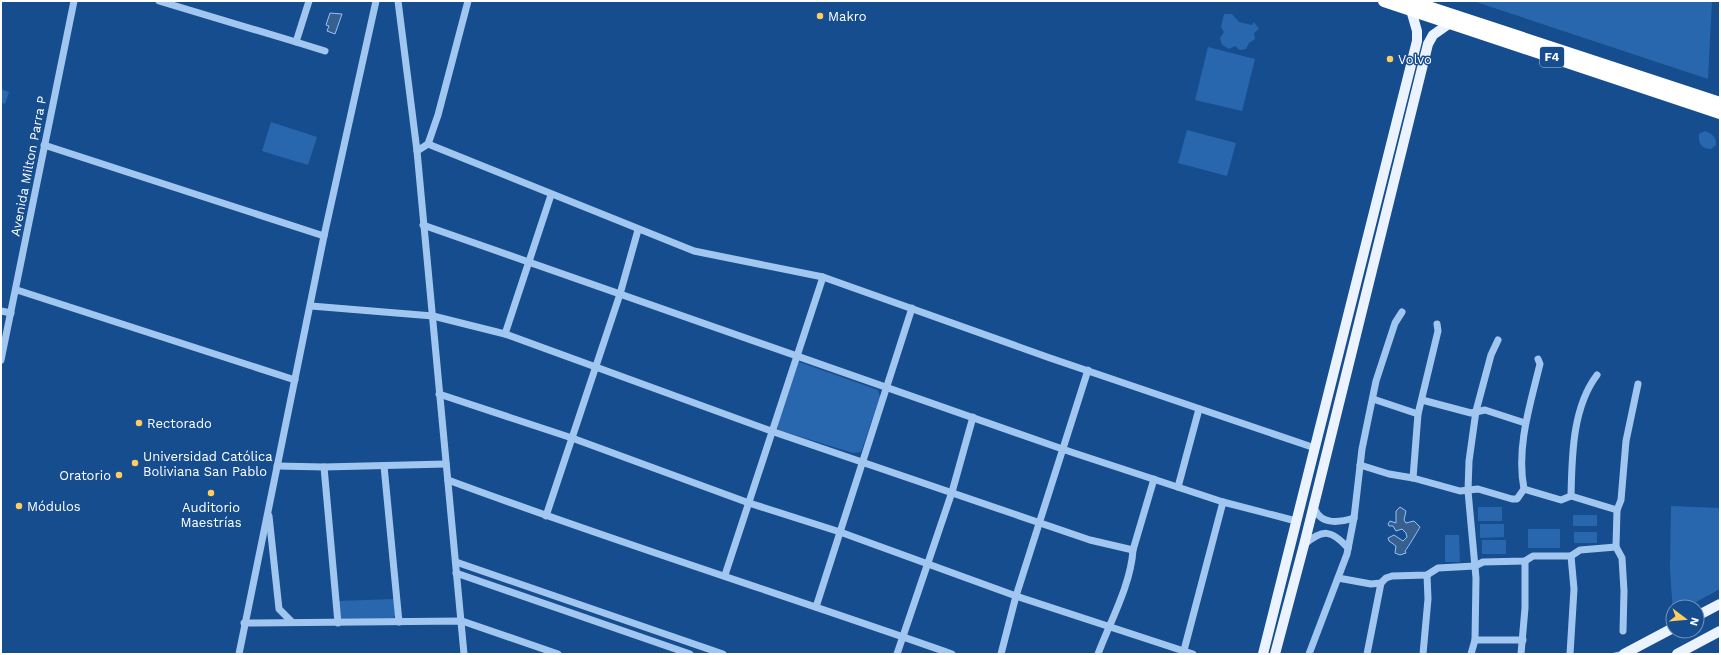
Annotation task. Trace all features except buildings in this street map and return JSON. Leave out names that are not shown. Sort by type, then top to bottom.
[{"type":"highway","name":"F4","points":[[1384,1],[1410,6],[1720,104]]},
{"type":"highway","name":"F4","points":[[1410,6],[1450,22],[1720,113]]},
{"type":"main road","points":[[1263,654],[1417,41],[1417,31],[1410,6]]},
{"type":"main road","points":[[1275,654],[1314,507],[1428,44],[1433,34],[1450,22]]},
{"type":"main road","points":[[1417,41],[1428,44]]},
{"type":"main road","points":[[1358,277],[1370,278]]},
{"type":"main road","points":[[1312,458],[1325,462]]},
{"type":"main road","points":[[1281,581],[1293,585]]},
{"type":"main road","points":[[1705,612],[1720,604]]},
{"type":"main road","points":[[1677,654],[1720,631]]},
{"type":"main road","points":[[1624,654],[1665,632]]},
{"type":"street","name":"Avenida Milton Parra P","points":[[1,360],[74,1]]},
{"type":"street","points":[[159,1],[325,51]]},
{"type":"street","points":[[296,42],[309,1]]},
{"type":"street","points":[[239,654],[244,623],[311,306],[324,236],[376,1]]},
{"type":"street","points":[[398,1],[417,151],[464,654]]},
{"type":"street","points":[[417,151],[428,144],[438,115],[468,1]]},
{"type":"street","points":[[428,144],[638,230],[694,251],[823,277],[1199,409],[1315,448]]},
{"type":"street","points":[[44,145],[324,236]]},
{"type":"street","points":[[505,334],[551,195]]},
{"type":"street","points":[[424,225],[1064,449],[1223,502],[1296,521]]},
{"type":"street","points":[[546,516],[620,294],[638,230]]},
{"type":"street","points":[[725,575],[774,432],[823,277]]},
{"type":"street","points":[[16,290],[295,380]]},
{"type":"street","points":[[311,306],[433,316],[505,334],[774,432],[1090,540],[1133,550]]},
{"type":"street","points":[[816,607],[912,308]]},
{"type":"street","points":[[1,311],[11,313]]},
{"type":"street","points":[[1309,654],[1348,548],[1354,518],[1360,465],[1373,399],[1395,323],[1402,312]]},
{"type":"street","points":[[1413,478],[1418,414],[1438,331],[1437,324]]},
{"type":"street","points":[[1471,654],[1475,640],[1475,566],[1468,491],[1469,461],[1476,411],[1491,355],[1498,340]]},
{"type":"street","points":[[1360,465],[1389,474],[1413,478],[1460,491],[1478,489],[1512,499],[1517,499],[1524,489],[1521,472],[1525,423],[1540,364],[1538,358]]},
{"type":"street","points":[[1001,654],[1016,596],[1088,370]]},
{"type":"street","points":[[1571,496],[1573,452],[1579,418],[1588,387],[1597,375]]},
{"type":"street","points":[[1623,631],[1624,591],[1622,558],[1616,547],[1617,510],[1621,500],[1626,440],[1638,384]]},
{"type":"street","points":[[439,394],[572,438],[749,503],[840,532],[928,566],[1108,625],[1183,652],[1193,654]]},
{"type":"street","points":[[1373,399],[1418,414]]},
{"type":"street","points":[[1422,400],[1471,413],[1485,410],[1525,423]]},
{"type":"street","points":[[1178,487],[1199,409]]},
{"type":"street","points":[[897,654],[928,566],[974,418]]},
{"type":"street","points":[[277,466],[324,467],[446,464]]},
{"type":"street","points":[[384,466],[398,622]]},
{"type":"street","points":[[324,467],[338,623]]},
{"type":"street","points":[[1098,654],[1108,625],[1115,612],[1132,561],[1133,550],[1154,479]]},
{"type":"street","points":[[448,480],[635,547],[725,575],[952,654]]},
{"type":"street","points":[[1524,489],[1561,500],[1571,496],[1617,510]]},
{"type":"street","points":[[1183,652],[1223,502]]},
{"type":"street","points":[[268,507],[279,609],[292,622]]},
{"type":"street","points":[[1314,507],[1316,514],[1329,522],[1341,522],[1354,518]]},
{"type":"street","points":[[1304,545],[1316,535],[1322,533],[1335,536],[1348,548]]},
{"type":"street","points":[[1367,654],[1381,583],[1386,578],[1392,576],[1427,576],[1438,568],[1475,566],[1483,562],[1525,561],[1536,555],[1571,556],[1580,550],[1616,547]]},
{"type":"street","points":[[1570,654],[1574,590],[1571,556]]},
{"type":"street","points":[[1521,654],[1523,640],[1525,561]]},
{"type":"street","points":[[456,562],[723,654]]},
{"type":"street","points":[[456,573],[690,654]]},
{"type":"street","points":[[1423,654],[1428,599],[1427,576]]},
{"type":"street","points":[[1338,578],[1371,584],[1381,583]]},
{"type":"street","points":[[244,623],[462,621],[558,654]]},
{"type":"street","points":[[1475,640],[1523,640]]},
{"type":"shaded area","points":[[1473,1],[1712,1],[1708,79]]},
{"type":"shaded area","points":[[330,13],[342,14],[335,34],[327,31],[329,26],[326,25]]},
{"type":"shaded area","points":[[1224,14],[1232,14],[1239,22],[1252,25],[1254,22],[1259,29],[1254,33],[1255,39],[1249,43],[1246,49],[1240,50],[1235,46],[1229,49],[1222,45],[1220,38],[1224,32],[1221,27]]},
{"type":"shaded area","points":[[1208,47],[1255,59],[1242,111],[1195,100]]},
{"type":"shaded area","points":[[1,89],[9,92],[5,104],[1,102]]},
{"type":"shaded area","points":[[271,122],[317,137],[308,165],[262,151]]},
{"type":"shaded area","points":[[1187,130],[1236,143],[1227,176],[1178,163]]},
{"type":"shaded area","points":[[1705,131],[1715,138],[1716,145],[1711,149],[1703,147],[1700,143],[1699,134]]},
{"type":"shaded area","points":[[799,362],[878,390],[880,397],[861,452],[853,453],[779,430],[777,427]]},
{"type":"shaded area","points":[[1671,506],[1720,508],[1720,589],[1702,599],[1672,599],[1670,569]]},
{"type":"shaded area","points":[[1400,507],[1406,511],[1404,520],[1406,523],[1414,521],[1420,527],[1405,551],[1406,553],[1400,555],[1395,553],[1396,546],[1389,541],[1388,538],[1394,535],[1403,541],[1407,537],[1406,533],[1402,529],[1396,531],[1393,526],[1389,526],[1388,524],[1390,521],[1396,523],[1396,511]]},
{"type":"shaded area","points":[[1478,507],[1502,507],[1502,521],[1478,521]]},
{"type":"shaded area","points":[[1573,515],[1597,515],[1597,526],[1573,526]]},
{"type":"shaded area","points":[[1480,524],[1504,524],[1504,537],[1480,538]]},
{"type":"shaded area","points":[[1528,529],[1560,529],[1560,548],[1528,548]]},
{"type":"shaded area","points":[[1574,532],[1597,532],[1597,543],[1574,543]]},
{"type":"shaded area","points":[[1445,535],[1459,535],[1460,562],[1445,562]]},
{"type":"shaded area","points":[[1482,540],[1506,540],[1506,554],[1482,554]]},
{"type":"shaded area","points":[[394,599],[395,615],[393,620],[341,619],[338,601]]},
{"type":"waterway","points":[[1613,654],[1621,652]]},
{"type":"place","name":"Makro","points":[[820,16]]},
{"type":"place","name":"Volvo","points":[[1390,59]]},
{"type":"place","name":"Rectorado","points":[[139,423]]},
{"type":"place","name":"Universidad Católica Boliviana San Pablo","points":[[135,463]]},
{"type":"place","name":"Oratorio","points":[[119,475]]},
{"type":"place","name":"Auditorio Maestrías","points":[[211,493]]},
{"type":"place","name":"Módulos","points":[[19,506]]}]
